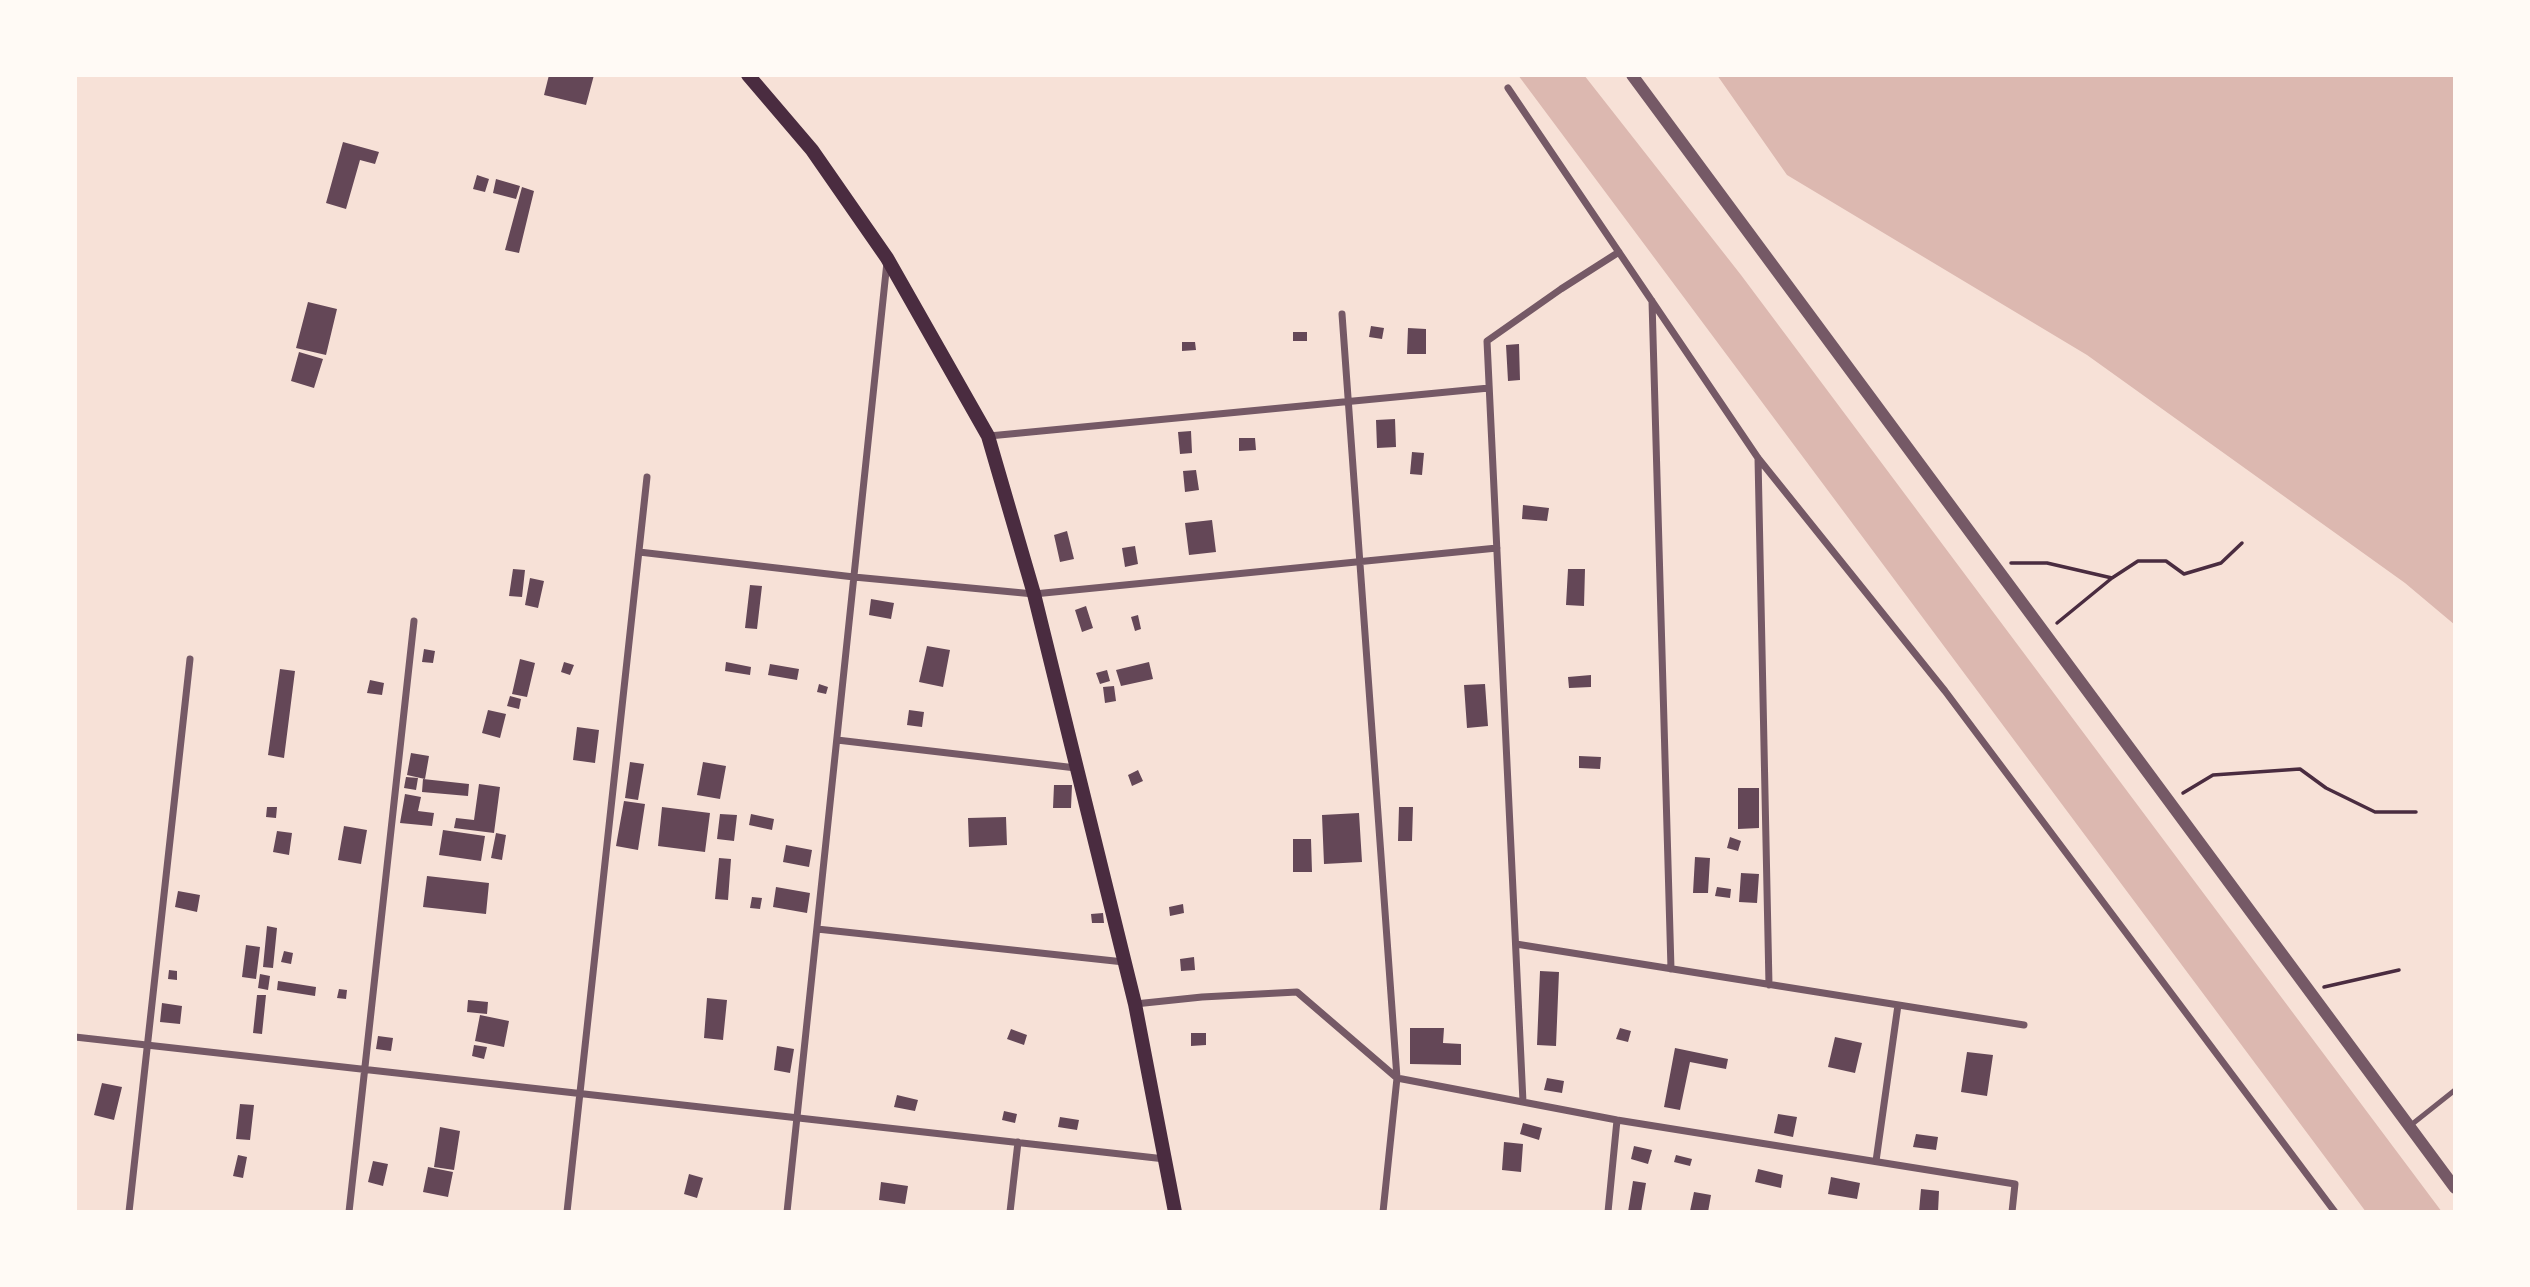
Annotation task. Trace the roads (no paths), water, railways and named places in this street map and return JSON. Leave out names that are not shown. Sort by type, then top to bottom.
[{"type":"main road","points":[[748,75],[812,150],[887,258],[988,436],[1034,594],[1135,1004],[1175,1212]]},
{"type":"street","points":[[1632,75],[2455,1188]]},
{"type":"street","points":[[1508,88],[1758,458],[1945,691],[2335,1212]]},
{"type":"street","points":[[1523,1102],[1487,341],[1560,289],[1619,252]]},
{"type":"street","points":[[787,1212],[887,258]]},
{"type":"street","points":[[1652,300],[1671,969]]},
{"type":"street","points":[[1342,314],[1397,1078],[1383,1212]]},
{"type":"street","points":[[988,436],[1489,388]]},
{"type":"street","points":[[1758,458],[1769,985]]},
{"type":"street","points":[[567,1212],[648,477]]},
{"type":"street","points":[[639,552],[854,577],[1034,594],[1497,548]]},
{"type":"street","points":[[349,1212],[414,621]]},
{"type":"street","points":[[129,1212],[190,659]]},
{"type":"street","points":[[837,740],[1078,768]]},
{"type":"street","points":[[817,929],[1124,962]]},
{"type":"street","points":[[1516,944],[2024,1025]]},
{"type":"street","points":[[1135,1004],[1297,992],[1397,1078],[1617,1120],[2015,1184],[2012,1212]]},
{"type":"street","points":[[1876,1161],[1898,1005]]},
{"type":"street","points":[[75,1037],[1165,1159]]},
{"type":"street","points":[[1608,1212],[1617,1120]]},
{"type":"street","points":[[1010,1212],[1018,1142]]},
{"type":"lane","points":[[2410,1126],[2455,1090]]}]
